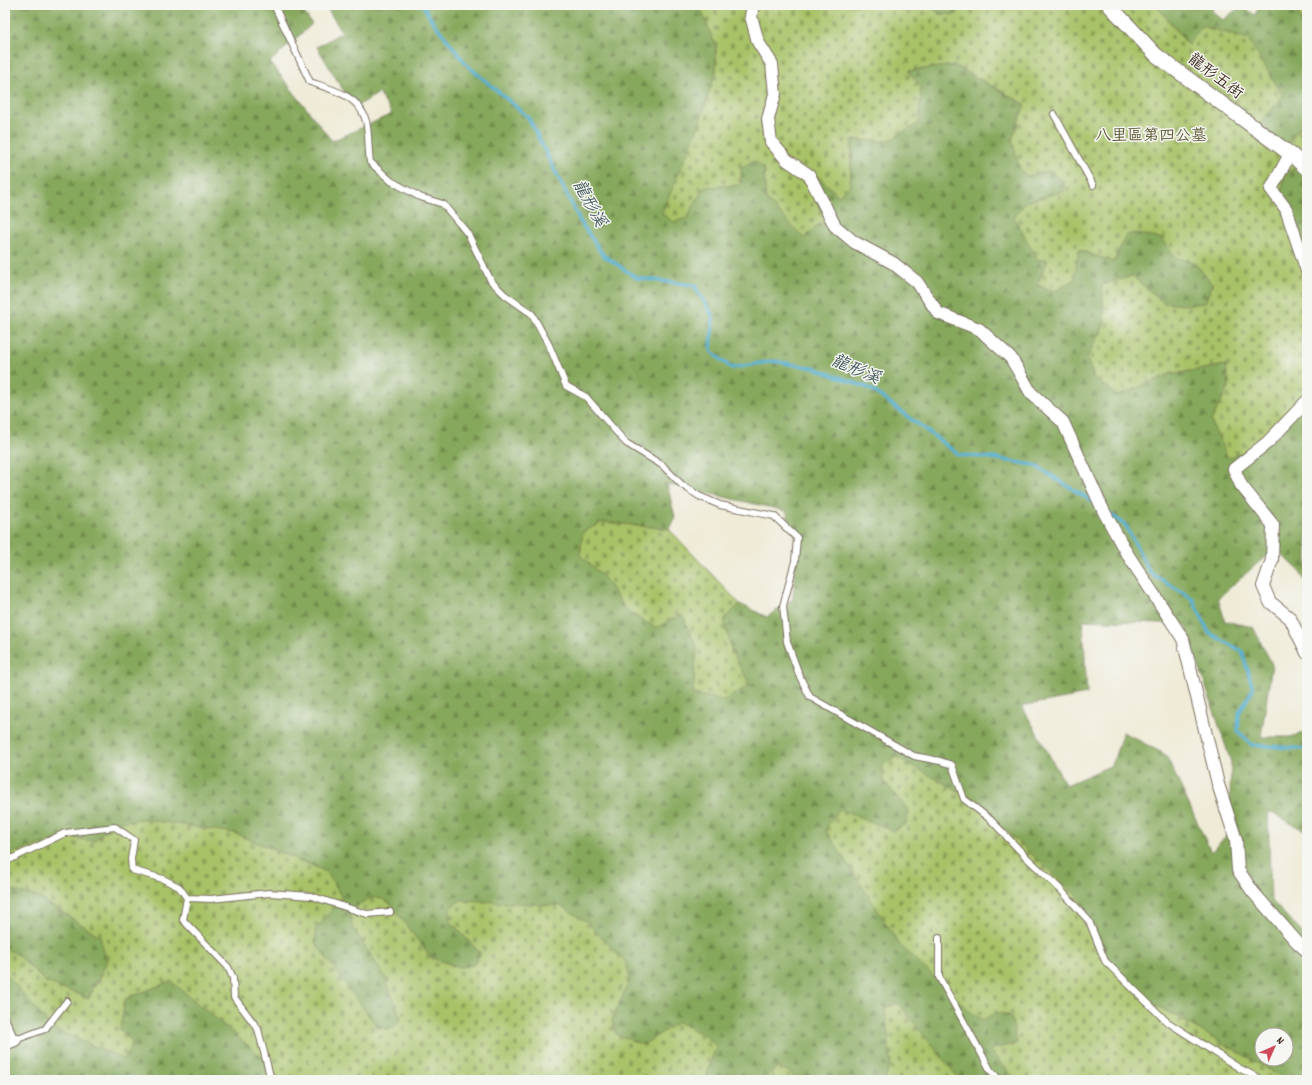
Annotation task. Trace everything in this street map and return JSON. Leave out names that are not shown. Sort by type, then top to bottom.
[{"type":"street","points":[[753,5],[751,16],[758,42],[772,64],[775,94],[768,119],[771,142],[787,160],[809,175],[835,226],[854,242],[893,263],[917,282],[938,314],[979,329],[1011,358],[1031,393],[1064,422],[1104,512],[1126,552],[1183,639],[1199,711],[1218,784],[1236,840],[1238,870],[1253,892],[1297,942],[1307,951]]},
{"type":"street","name":"龍形五街","points":[[1109,5],[1156,55],[1290,154],[1307,169]]},
{"type":"street","points":[[1290,154],[1271,189],[1286,210],[1307,271]]},
{"type":"street","points":[[1307,401],[1268,442],[1234,469],[1241,485],[1273,525],[1272,560],[1263,586],[1270,602],[1290,618],[1307,653]]},
{"type":"lane","points":[[274,5],[310,82],[346,95],[359,106],[366,122],[370,162],[391,181],[420,197],[442,204],[468,234],[491,281],[505,295],[532,314],[549,345],[566,386],[586,397],[626,443],[662,465],[682,485],[699,496],[720,505],[774,516],[797,538],[795,561],[782,606],[787,642],[800,677],[810,697],[914,756],[952,766],[964,799],[991,820],[1026,857],[1060,888],[1089,921],[1105,961],[1166,1021],[1239,1068],[1262,1080]]},
{"type":"lane","points":[[1054,114],[1093,185]]},
{"type":"lane","points":[[5,862],[65,833],[115,828],[134,840],[130,859],[132,870],[163,879],[179,887],[187,898],[183,920],[228,967],[233,978],[234,997],[258,1029],[271,1080]]},
{"type":"lane","points":[[187,898],[211,899],[269,893],[311,896],[367,914],[390,912]]},
{"type":"lane","points":[[939,938],[939,977],[991,1071],[1000,1080]]},
{"type":"lane","points":[[5,1018],[10,1042],[45,1029],[67,1002]]},
{"type":"green space","points":[[5,5],[299,5],[312,24],[270,62],[332,141],[392,114],[379,93],[354,108],[317,47],[342,32],[325,5],[697,5],[701,10],[716,46],[716,72],[697,130],[686,218],[704,187],[740,185],[741,168],[753,160],[764,168],[766,199],[807,177],[812,171],[839,195],[850,185],[852,140],[888,141],[908,71],[954,65],[1025,105],[1012,140],[1027,176],[1048,170],[1064,181],[1064,191],[1026,202],[1048,260],[1037,285],[1079,250],[1114,262],[1125,236],[1134,233],[1163,239],[1174,257],[1194,262],[1212,284],[1205,303],[1184,305],[1164,303],[1132,276],[1102,285],[1105,323],[1087,358],[1118,396],[1167,375],[1226,365],[1229,386],[1211,421],[1258,447],[1307,395],[1307,586],[1300,571],[1279,552],[1266,556],[1218,598],[1225,621],[1253,627],[1272,664],[1261,737],[1290,737],[1307,732],[1307,832],[1268,811],[1271,900],[1307,938],[1307,1080],[1287,1080],[1264,1067],[1294,1067],[1294,1027],[1254,1027],[1254,1061],[1142,997],[1093,942],[1081,900],[883,780],[909,811],[906,824],[893,831],[840,809],[997,1012],[1011,1016],[1017,1043],[990,1050],[1015,1080],[960,1080],[897,1003],[885,1008],[891,1062],[885,1080],[795,1080],[791,1073],[768,1076],[767,1080],[709,1080],[707,1073],[716,1046],[704,1035],[678,1023],[643,1045],[616,1034],[612,1020],[630,979],[451,922],[481,954],[473,965],[459,967],[431,958],[388,901],[353,928],[385,977],[401,1019],[392,1029],[377,1028],[316,944],[315,930],[342,898],[327,872],[234,833],[115,822],[94,841],[65,837],[5,860]],"holes":[[[667,484],[786,511],[796,538],[793,599],[767,617],[740,604],[723,619],[732,652],[750,685],[693,694],[697,647],[681,613],[656,628],[627,611],[603,576],[580,555],[603,522],[669,529],[675,517]],[[1083,620],[1185,624],[1231,762],[1229,833],[1211,852],[1166,755],[1123,732],[1112,765],[1066,785],[1022,706],[1087,694]]]},
{"type":"green space","name":"八里區第四公墓","points":[[697,5],[928,5],[940,14],[955,15],[954,5],[1156,5],[1188,45],[1201,26],[1248,39],[1283,96],[1260,123],[1286,146],[1300,127],[1307,126],[1307,164],[1302,163],[1285,174],[1281,195],[1305,240],[1307,256],[1307,395],[1258,447],[1228,458],[1211,421],[1229,386],[1226,365],[1167,375],[1118,396],[1093,377],[1087,358],[1105,323],[1102,285],[1132,276],[1164,303],[1184,305],[1205,303],[1212,284],[1194,262],[1174,257],[1163,239],[1134,233],[1125,236],[1114,262],[1079,250],[1074,280],[1055,291],[1037,285],[1048,260],[1038,260],[1014,217],[1026,202],[1064,191],[1064,181],[1048,171],[1027,176],[1020,169],[1012,140],[1025,104],[954,65],[908,71],[921,87],[919,123],[888,141],[852,140],[850,185],[839,196],[812,171],[807,177],[824,220],[804,238],[766,199],[764,168],[753,160],[741,168],[741,185],[704,187],[687,218],[673,222],[662,213],[697,130],[716,72],[716,46],[701,10]]},
{"type":"green space","points":[[928,5],[954,5],[955,15],[940,14]]},
{"type":"green space","points":[[1156,5],[1219,5],[1211,10],[1223,20],[1241,6],[1255,15],[1260,5],[1298,5],[1299,16],[1307,36],[1307,126],[1300,127],[1286,146],[1234,97]]},
{"type":"green space","points":[[1298,5],[1307,5],[1307,36],[1299,16]]},
{"type":"green space","points":[[1302,163],[1307,164],[1307,256],[1281,195],[1285,174]]},
{"type":"green space","points":[[603,522],[669,529],[740,604],[724,619],[732,652],[750,685],[724,700],[693,694],[697,647],[681,614],[656,628],[627,611],[603,576],[580,555],[583,532]]},
{"type":"green space","points":[[896,757],[971,798],[1081,900],[1093,942],[1142,997],[1254,1061],[1254,1067],[1264,1067],[1287,1080],[1015,1080],[990,1050],[1017,1043],[1011,1016],[997,1012],[983,1020],[971,1012],[900,945],[825,829],[840,809],[893,831],[906,824],[909,811],[883,780],[883,765]]},
{"type":"green space","points":[[143,819],[234,833],[327,872],[342,898],[315,930],[316,944],[378,1028],[392,1029],[401,1019],[385,977],[353,928],[350,914],[361,903],[373,897],[388,901],[431,958],[459,967],[473,965],[481,954],[451,922],[450,908],[461,900],[561,906],[587,922],[626,963],[630,979],[612,1020],[616,1034],[643,1045],[678,1022],[704,1035],[716,1046],[707,1073],[709,1080],[276,1080],[269,1063],[171,981],[125,999],[120,1030],[134,1043],[124,1059],[52,1028],[5,973],[5,950],[14,952],[46,982],[89,998],[107,962],[100,936],[38,897],[5,888],[5,860],[12,853],[65,837],[94,841],[115,822]]},
{"type":"green space","points":[[5,888],[38,897],[100,936],[107,962],[88,998],[46,982],[14,952],[5,950]]},
{"type":"green space","points":[[5,973],[52,1028],[120,1030],[125,999],[171,981],[270,1063],[276,1080],[5,1080]]},
{"type":"green space","points":[[898,1003],[960,1080],[885,1080],[891,1062],[885,1008]]},
{"type":"green space","points":[[778,1067],[791,1073],[795,1080],[767,1080],[767,1076]]},
{"type":"waterway","name":"龍形溪","points":[[423,5],[431,19],[468,66],[528,117],[580,221],[603,255],[637,278],[694,285],[713,316],[711,351],[731,368],[773,361],[814,368],[871,389],[959,455],[992,458],[1034,465],[1095,503]]},
{"type":"waterway","name":"龍形溪","points":[[1110,514],[1126,526],[1150,573],[1192,598],[1209,633],[1242,651],[1253,689],[1239,713],[1238,731],[1252,745],[1307,749]]},
{"type":"waterway","points":[[112,1076],[147,1080]]}]
